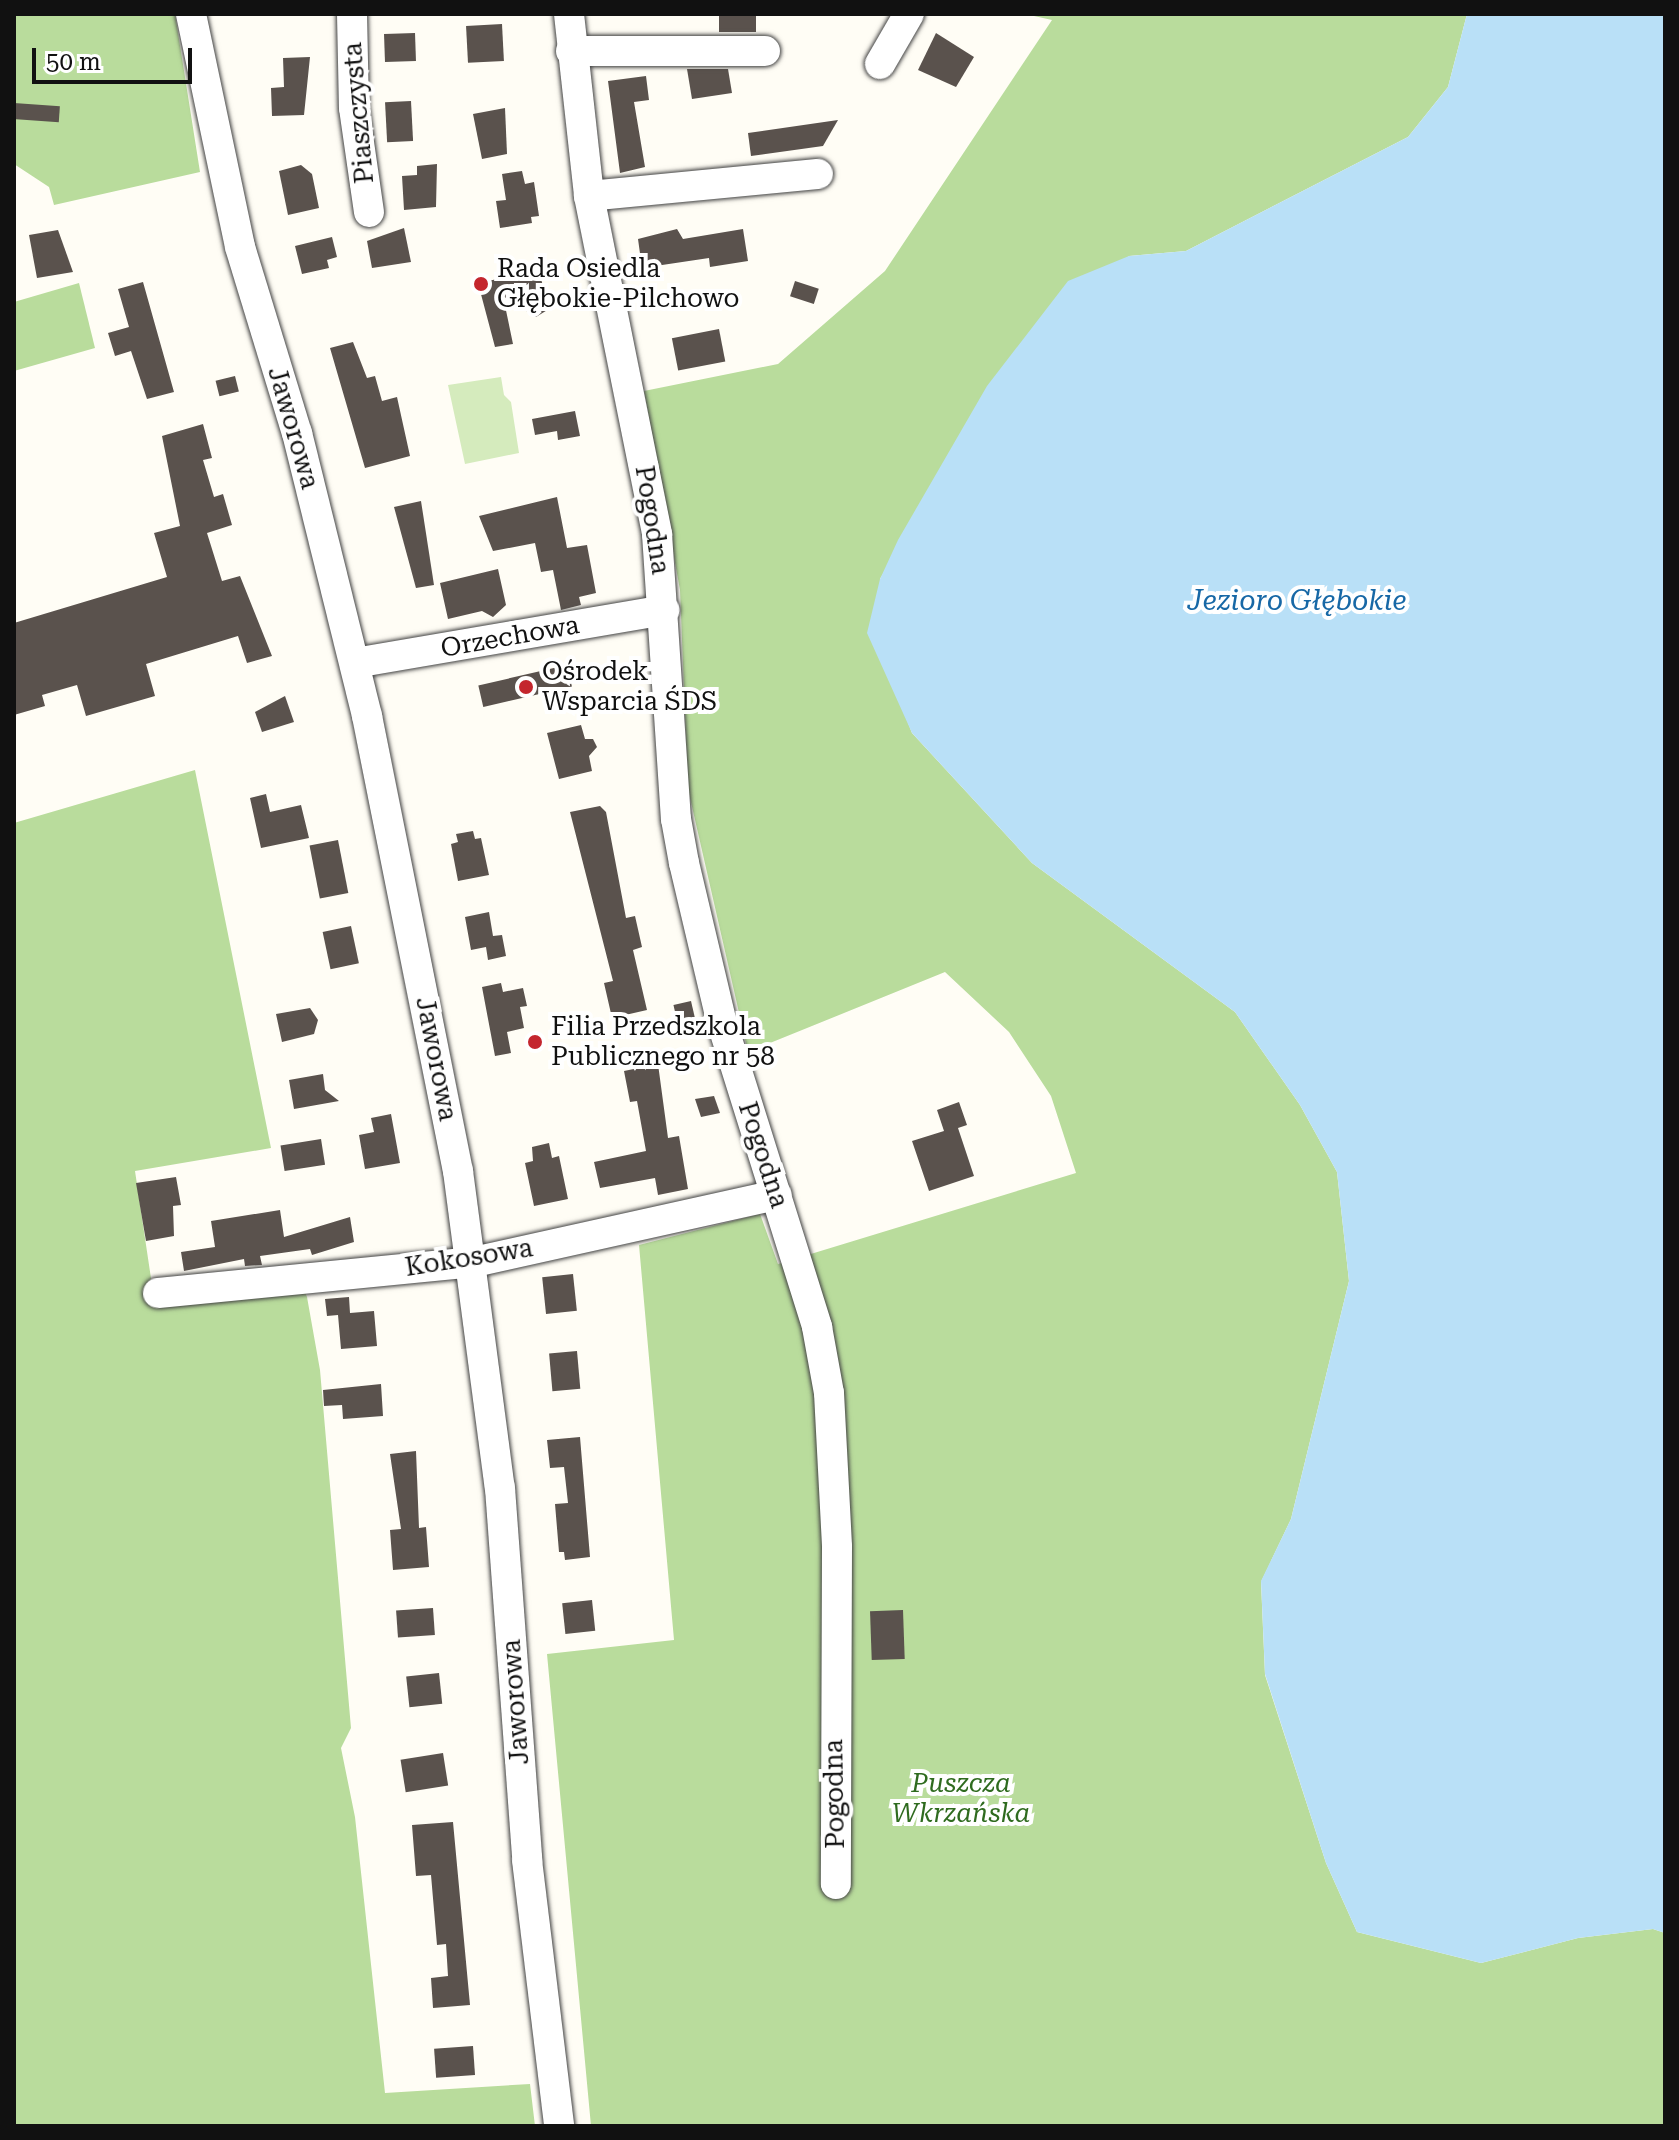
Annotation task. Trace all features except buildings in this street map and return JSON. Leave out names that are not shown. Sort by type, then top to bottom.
[{"type":"street","name":"Jaworowa","points":[[191,14],[240,247],[297,433],[389,811],[474,1262],[500,1488],[527,1860],[559,2126]]},
{"type":"street","name":"Piaszczysta","points":[[352,14],[354,108],[369,212]]},
{"type":"street","name":"Pogodna","points":[[569,14],[589,196],[657,534],[665,610],[674,792],[684,863],[721,1020],[817,1327],[834,1442],[836,1884]]},
{"type":"street","points":[[880,64],[909,14]]},
{"type":"street","points":[[571,51],[765,51]]},
{"type":"street","points":[[589,196],[818,174]]},
{"type":"street","name":"Orzechowa","points":[[355,663],[665,610]]},
{"type":"street","name":"Kokosowa","points":[[158,1293],[474,1262],[777,1195]]},
{"type":"green space","points":[[14,14],[175,14],[200,172],[54,205],[49,187],[14,164]]},
{"type":"green space","name":"Puszcza Wkrzańska","points":[[1025,14],[1467,14],[1448,87],[1408,137],[1186,251],[1129,256],[943,469],[880,579],[898,697],[912,733],[1032,863],[1235,1012],[1300,1105],[1337,1172],[1349,1281],[1291,1519],[1261,1582],[1265,1675],[1326,1863],[1357,1932],[1481,1963],[1578,1938],[1653,1929],[1665,1933],[1665,2126],[591,2126],[547,1654],[674,1640],[639,1245],[760,1214],[778,1264],[1076,1173],[1051,1096],[1009,1032],[945,972],[748,1052],[688,789],[680,590],[644,391],[778,364],[885,271],[1052,20]]},
{"type":"green space","points":[[79,283],[95,348],[14,371],[14,302]]},
{"type":"green space","points":[[501,377],[504,395],[511,402],[519,453],[465,464],[448,385]]},
{"type":"green space","points":[[195,770],[271,1148],[135,1171],[152,1285],[295,1267],[307,1297],[320,1370],[351,1728],[341,1748],[355,1817],[385,2093],[530,2084],[535,2126],[14,2126],[14,823]]},
{"type":"water","name":"Jezioro Głębokie","points":[[1467,14],[1665,14],[1665,1933],[1653,1929],[1578,1938],[1481,1963],[1357,1932],[1326,1863],[1265,1674],[1261,1581],[1291,1519],[1349,1281],[1337,1172],[1300,1105],[1235,1012],[1032,863],[912,733],[867,633],[880,579],[898,540],[987,386],[1068,281],[1129,256],[1186,251],[1408,137],[1448,87]]},
{"type":"place","name":"Rada Osiedla Głębokie-Pilchowo","points":[[481,284]]},
{"type":"place","name":"Ośrodek Wsparcia ŚDS","points":[[526,687]]},
{"type":"place","name":"Filia Przedszkola Publicznego nr 58","points":[[535,1042]]}]
